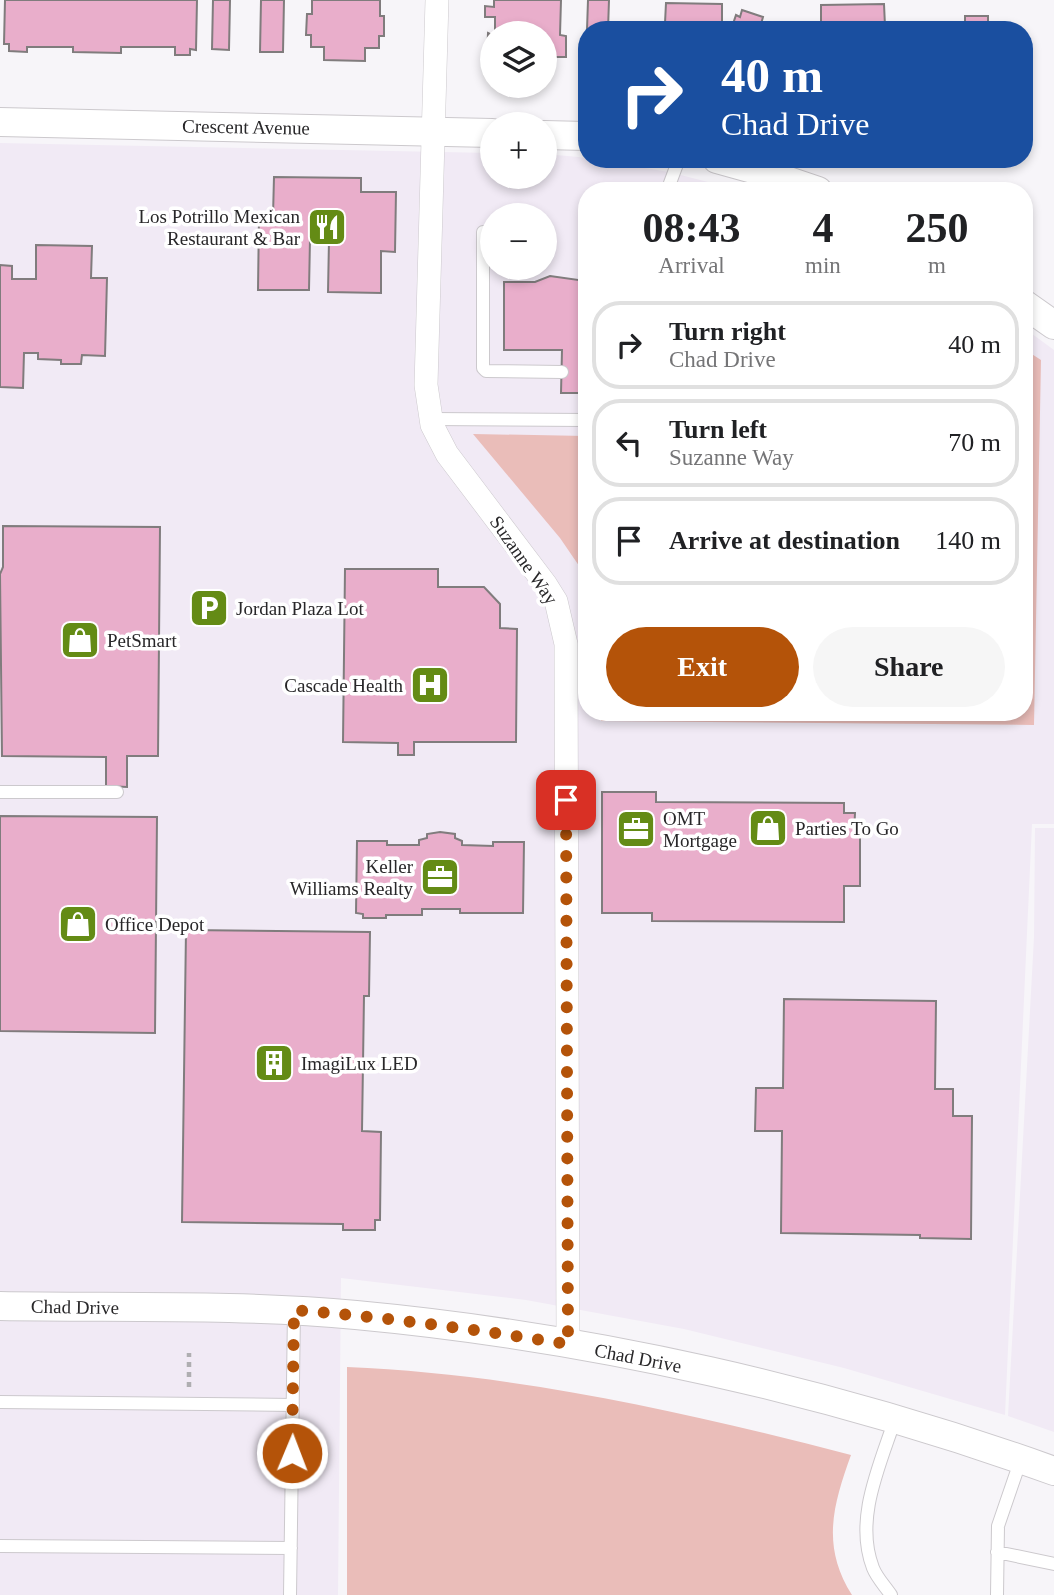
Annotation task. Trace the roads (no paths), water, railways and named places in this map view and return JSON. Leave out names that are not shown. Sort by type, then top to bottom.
[{"type":"street","name":"Suzanne Way","points":[[437,0],[426,385],[430,419],[447,454],[551,593],[562,620],[566,644],[568,1344]]},
{"type":"street","name":"Crescent Avenue","points":[[0,122],[480,132]]},
{"type":"street","points":[[557,135],[578,136]]},
{"type":"street","points":[[749,168],[791,182]]},
{"type":"street","points":[[1033,310],[1054,325]]},
{"type":"street","name":"Chad Drive","points":[[0,1306],[294,1310],[463,1328],[568,1344],[744,1379],[895,1418],[1054,1471]]},
{"type":"lane","points":[[483,280],[483,368],[497,372],[562,372]]},
{"type":"lane","points":[[430,419],[578,420]]},
{"type":"lane","points":[[0,792],[117,792]]},
{"type":"lane","points":[[290,1595],[294,1310]]},
{"type":"lane","points":[[0,1402],[293,1405]]},
{"type":"lane","points":[[891,1595],[874,1570],[867,1528],[872,1488],[895,1418]]},
{"type":"lane","points":[[997,1595],[999,1517],[1021,1458]]},
{"type":"lane","points":[[0,1546],[291,1548]]},
{"type":"lane","points":[[997,1552],[1054,1564]]},
{"type":"place","name":"Los Potrillo Mexican Restaurant & Bar","points":[[327,227]]},
{"type":"place","name":"Jordan Plaza Lot","points":[[209,608]]},
{"type":"place","name":"PetSmart","points":[[80,640]]},
{"type":"place","name":"Cascade Health","points":[[430,685]]},
{"type":"place","name":"Parties To Go","points":[[768,828]]},
{"type":"place","name":"OMT Mortgage","points":[[636,829]]},
{"type":"place","name":"Keller Williams Realty","points":[[440,877]]},
{"type":"place","name":"Office Depot","points":[[78,924]]},
{"type":"place","name":"ImagiLux LED","points":[[274,1063]]}]
